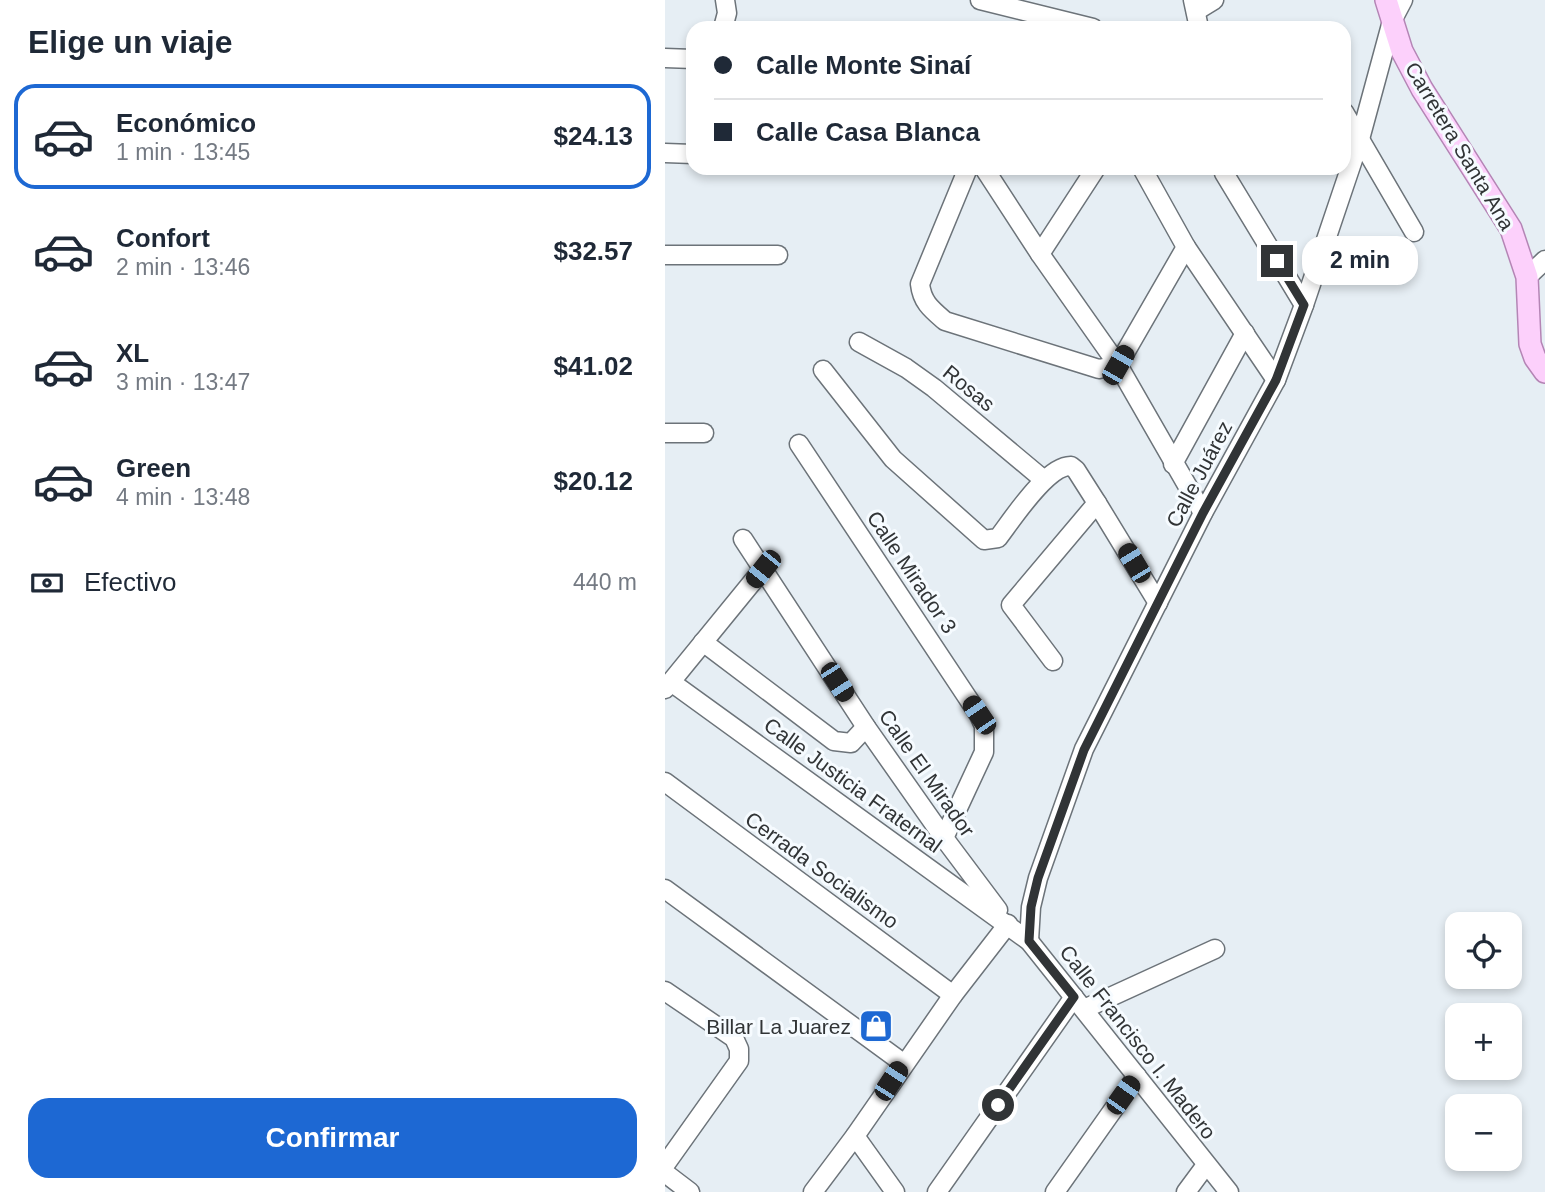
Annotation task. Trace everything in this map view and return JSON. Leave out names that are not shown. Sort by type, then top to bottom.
[{"type":"main road","name":"Carretera Santa Ana","points":[[1386,0],[1402,51],[1422,89],[1511,229],[1527,277],[1530,344],[1542,360]]},
{"type":"street","points":[[725,0],[725,21]]},
{"type":"street","points":[[979,0],[1064,21]]},
{"type":"street","points":[[1196,13],[1214,0]]},
{"type":"street","name":"Calle Juárez","points":[[1351,166],[1392,21],[1403,0]]},
{"type":"street","points":[[665,58],[686,59]]},
{"type":"street","points":[[1351,124],[1414,232]]},
{"type":"street","points":[[665,153],[686,154]]},
{"type":"street","points":[[965,175],[920,284],[921,296],[929,308],[945,321],[1099,369],[1118,365],[1186,247]]},
{"type":"street","points":[[989,175],[1118,365],[1203,513]]},
{"type":"street","points":[[1040,254],[1091,175]]},
{"type":"street","points":[[1146,175],[1186,247],[1276,380]]},
{"type":"street","points":[[1225,175],[1304,305]]},
{"type":"street","name":"Calle Juárez","points":[[1029,941],[1031,907],[1038,878],[1084,750],[1203,513],[1276,380],[1348,175]]},
{"type":"street","points":[[665,255],[778,255]]},
{"type":"street","points":[[1527,277],[1545,260]]},
{"type":"street","points":[[1173,464],[1245,333]]},
{"type":"street","name":"Rosas","points":[[859,342],[906,368],[934,388],[1044,480]]},
{"type":"street","points":[[824,370],[893,459],[984,540],[998,538],[1044,480],[1061,466],[1071,466],[1097,503],[1158,603]]},
{"type":"street","points":[[665,433],[704,433]]},
{"type":"street","name":"Calle Mirador 3","points":[[799,444],[984,726],[984,752],[944,838]]},
{"type":"street","points":[[1053,661],[1011,605],[1097,503]]},
{"type":"street","name":"Calle El Mirador","points":[[743,539],[866,727],[1008,924]]},
{"type":"street","points":[[668,686],[763,569]]},
{"type":"street","points":[[703,642],[834,741],[851,743],[866,727]]},
{"type":"street","name":"Calle Justicia Fraternal","points":[[668,686],[1008,924]]},
{"type":"street","name":"Cerrada Socialismo","points":[[665,782],[953,995]]},
{"type":"street","points":[[665,889],[903,1063]]},
{"type":"street","points":[[813,1192],[855,1136],[903,1063],[1008,924]]},
{"type":"street","name":"Calle Francisco I. Madero","points":[[1008,924],[1029,941],[1229,1192]]},
{"type":"street","points":[[937,1192],[1079,1003],[1215,948]]},
{"type":"street","points":[[665,991],[734,1038],[739,1049],[739,1061],[665,1165]]},
{"type":"street","points":[[1055,1192],[1137,1076]]},
{"type":"street","points":[[855,1136],[895,1192]]},
{"type":"street","points":[[1186,1192],[1206,1165]]},
{"type":"street","points":[[665,1173],[690,1192]]},
{"type":"place","name":"Billar La Juarez","points":[[876,1026]]},
{"type":"route","points":[[998,1105],[1074,997],[1029,941],[1031,907],[1060,811],[1084,750],[1203,513],[1276,380],[1304,305],[1277,261]]}]
